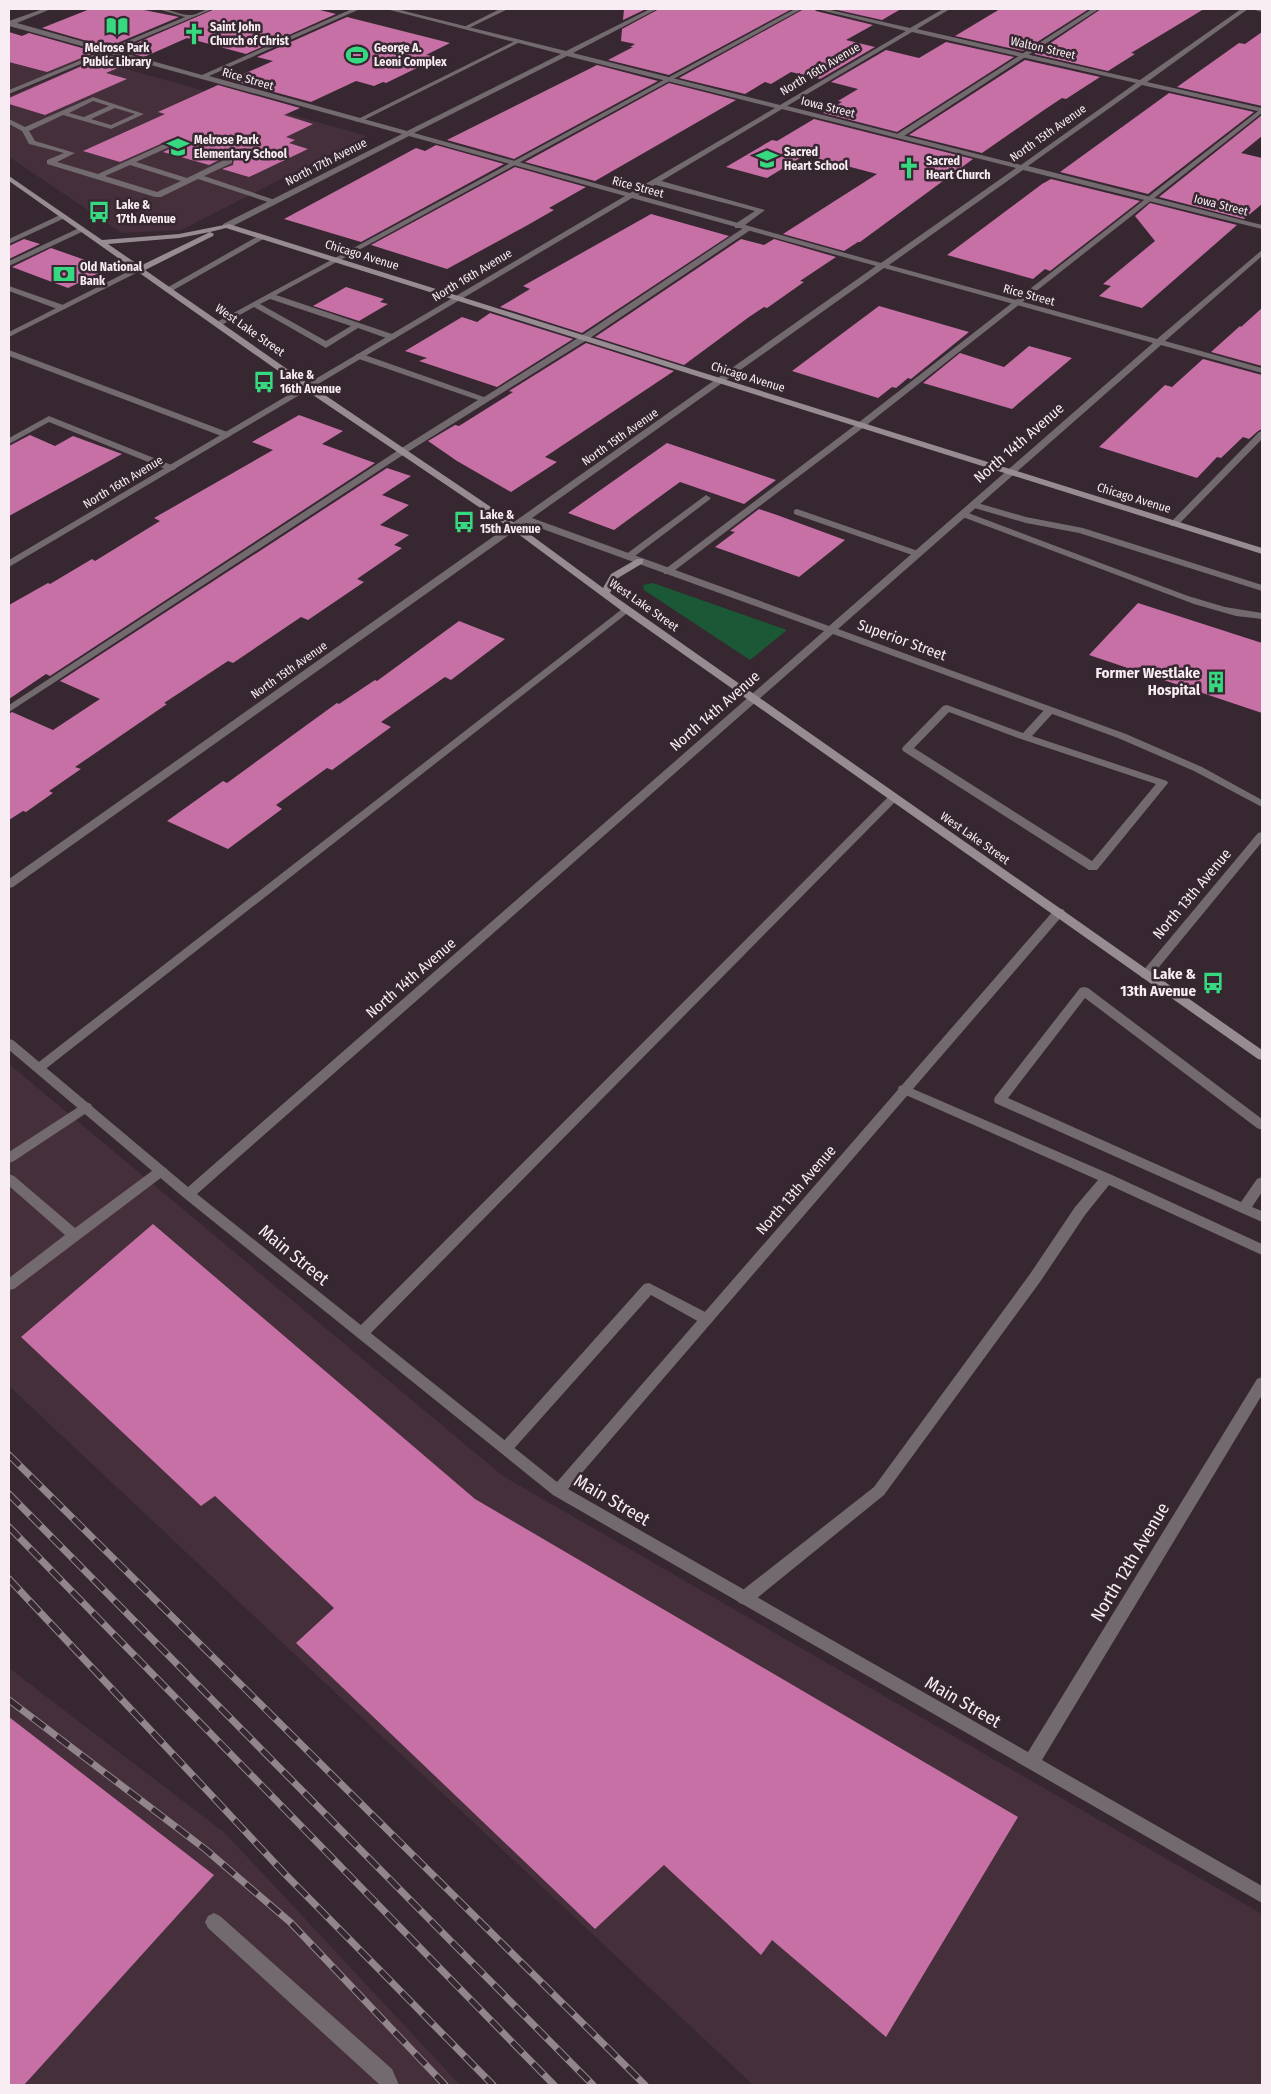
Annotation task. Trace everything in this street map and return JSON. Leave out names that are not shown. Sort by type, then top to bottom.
[{"type":"main road","name":"West Lake Street","points":[[9,178],[307,387],[513,526],[605,594],[893,798],[1059,912],[1262,1056]]},
{"type":"main road","name":"Chicago Avenue","points":[[226,226],[1262,551]]},
{"type":"main road","points":[[100,242],[179,236],[226,226]]},
{"type":"main road","name":"North 17th Avenue","points":[[138,270],[226,226]]},
{"type":"main road","points":[[605,594],[614,576],[640,562]]},
{"type":"street","points":[[9,23],[48,9]]},
{"type":"street","points":[[166,9],[191,17]]},
{"type":"street","points":[[9,92],[210,9]]},
{"type":"street","points":[[202,78],[357,9]]},
{"type":"street","name":"Iowa Street","points":[[389,9],[1262,227]]},
{"type":"street","points":[[465,28],[505,9]]},
{"type":"street","name":"North 17th Avenue","points":[[226,226],[654,9]]},
{"type":"street","points":[[218,324],[799,9]]},
{"type":"street","name":"Walton Street","points":[[819,9],[1262,110]]},
{"type":"street","name":"North 16th Avenue","points":[[9,564],[947,9]]},
{"type":"street","points":[[898,136],[1096,9]]},
{"type":"street","name":"North 15th Avenue","points":[[9,884],[1245,9]]},
{"type":"street","points":[[1257,9],[1262,10]]},
{"type":"street","name":"Rice Street","points":[[9,23],[1262,371]]},
{"type":"street","points":[[358,121],[519,41]]},
{"type":"street","points":[[25,130],[93,99],[141,114],[110,127],[63,113]]},
{"type":"street","points":[[84,119],[115,106]]},
{"type":"street","points":[[667,572],[861,425],[1262,110]]},
{"type":"street","points":[[9,121],[25,130],[32,142],[71,153],[50,162],[158,195],[229,160]]},
{"type":"street","points":[[98,177],[173,142]]},
{"type":"street","points":[[129,162],[188,181]]},
{"type":"street","points":[[197,176],[274,201]]},
{"type":"street","points":[[655,182],[762,210],[738,226]]},
{"type":"street","points":[[9,242],[63,216]]},
{"type":"street","points":[[9,709],[404,451],[584,338],[748,229]]},
{"type":"street","points":[[9,264],[82,230]]},
{"type":"street","points":[[167,290],[263,238]]},
{"type":"street","name":"North 14th Avenue","points":[[188,1194],[755,699],[1262,252]]},
{"type":"street","name":"North 17th Avenue","points":[[9,335],[138,270]]},
{"type":"street","points":[[9,288],[63,308]]},
{"type":"street","points":[[270,296],[392,337]]},
{"type":"street","points":[[254,304],[326,345],[358,326]]},
{"type":"street","points":[[9,353],[227,435]]},
{"type":"street","points":[[359,356],[486,400]]},
{"type":"street","points":[[9,441],[49,419],[171,468]]},
{"type":"street","points":[[1174,524],[1262,434]]},
{"type":"street","points":[[628,557],[706,498]]},
{"type":"street","points":[[974,505],[999,514],[1049,526],[1080,530],[1262,588]]},
{"type":"street","points":[[797,512],[918,554]]},
{"type":"street","points":[[963,514],[1055,548],[1109,571],[1190,599],[1244,615],[1262,616]]},
{"type":"street","name":"Superior Street","points":[[525,519],[1122,736],[1198,769],[1262,804]]},
{"type":"street","points":[[39,1068],[626,609]]},
{"type":"street","points":[[947,708],[1025,737],[1163,783],[1093,867],[907,748],[947,708]]},
{"type":"street","points":[[1025,737],[1050,710]]},
{"type":"street","points":[[362,1334],[893,798]]},
{"type":"street","name":"North 13th Avenue","points":[[1146,975],[1262,834]]},
{"type":"street","name":"North 13th Avenue","points":[[558,1491],[1059,912]]},
{"type":"street","points":[[1262,1124],[1084,991],[1000,1100],[1262,1217]]},
{"type":"street","name":"Main Street","points":[[9,1043],[188,1194],[558,1491],[1262,1894]]},
{"type":"street","points":[[904,1089],[1107,1178],[1262,1250]]},
{"type":"street","points":[[9,1158],[86,1108]]},
{"type":"street","points":[[9,1284],[161,1171]]},
{"type":"street","points":[[745,1598],[879,1491],[1035,1278],[1080,1211],[1107,1178]]},
{"type":"street","points":[[9,1179],[75,1236]]},
{"type":"street","points":[[1244,1208],[1262,1182]]},
{"type":"street","points":[[506,1448],[649,1288],[706,1319]]},
{"type":"street","name":"North 12th Avenue","points":[[1031,1763],[1262,1383]]},
{"type":"street","points":[[214,1922],[385,2076],[390,2085]]},
{"type":"shaded area","points":[[23,35],[94,55],[9,90],[9,41]]},
{"type":"shaded area","name":"Melrose Park Elementary School","points":[[94,60],[367,136],[181,230],[122,233],[9,157],[9,96]]},
{"type":"shaded area","points":[[9,1064],[503,1476],[1262,1914],[1262,2085],[753,2085],[9,1386]]},
{"type":"shaded area","points":[[9,1668],[225,1833],[460,2085],[9,2085]]},
{"type":"green space","points":[[653,583],[787,630],[750,660],[644,590],[643,585]]},
{"type":"building","name":"Melrose Park Public Library","points":[[90,9],[139,9],[179,17],[108,47],[42,28]]},
{"type":"building","points":[[215,9],[316,9],[336,14],[246,54],[187,38],[144,57],[120,50]]},
{"type":"building","points":[[624,9],[646,9],[623,20]]},
{"type":"building","points":[[659,9],[792,9],[669,75],[608,60],[633,47],[630,47],[635,44],[621,41],[622,29]]},
{"type":"building","points":[[804,9],[814,9],[873,25],[846,40],[875,47],[820,79],[791,72],[771,84],[765,82],[745,94],[679,78]]},
{"type":"building","points":[[833,9],[901,9],[882,20]]},
{"type":"building","points":[[1000,9],[1089,9],[1023,51],[955,36]]},
{"type":"building","points":[[1101,9],[1204,9],[1131,53],[1135,54],[1108,71],[1034,54]]},
{"type":"building","name":"George A. Leoni Complex","points":[[347,17],[450,43],[426,55],[433,56],[417,64],[423,65],[386,83],[383,82],[374,86],[356,81],[311,102],[230,80],[273,61],[257,57]]},
{"type":"building","points":[[9,32],[22,36],[29,33],[96,52],[47,72],[9,62]]},
{"type":"building","points":[[1262,32],[1262,106],[1177,87],[1239,43],[1245,44]]},
{"type":"building","points":[[946,42],[1014,57],[897,132],[823,113],[842,102],[838,101],[858,89],[831,82],[886,50],[919,58]]},
{"type":"building","points":[[107,55],[132,62],[106,73],[127,79],[45,115],[9,104],[9,98]]},
{"type":"building","points":[[1025,60],[1100,77],[1066,99],[1062,98],[982,153],[909,135]]},
{"type":"building","points":[[597,65],[658,81],[514,159],[447,140]]},
{"type":"building","points":[[669,83],[736,100],[595,181],[525,162]]},
{"type":"building","points":[[218,85],[300,108],[284,115],[313,124],[286,137],[295,140],[289,143],[308,149],[249,177],[222,169],[233,165],[234,159],[232,157],[225,157],[209,165],[163,152],[178,145],[179,141],[174,138],[120,162],[83,151],[165,114],[158,112]]},
{"type":"building","points":[[1169,93],[1254,112],[1148,194],[1060,172]]},
{"type":"building","points":[[1262,115],[1262,136],[1241,153],[1262,158],[1262,204],[1244,219],[1159,197]]},
{"type":"building","points":[[814,119],[973,159],[860,242],[844,251],[783,234],[877,174],[805,155],[767,178],[726,167],[772,140],[777,141]]},
{"type":"building","points":[[436,145],[504,164],[361,242],[284,219],[416,148],[425,151]]},
{"type":"building","points":[[515,167],[586,187],[549,208],[554,210],[447,269],[371,245]]},
{"type":"building","points":[[1051,179],[1140,201],[1050,271],[1045,269],[1033,279],[947,255],[1042,184]]},
{"type":"building","points":[[1150,203],[1237,225],[1142,308],[1099,296],[1111,286],[1103,284],[1155,241],[1135,216]]},
{"type":"building","points":[[651,214],[729,236],[582,333],[500,307],[530,289],[523,286]]},
{"type":"building","points":[[24,239],[40,244],[9,259],[9,246]]},
{"type":"building","points":[[741,239],[764,245],[774,239],[836,257],[800,281],[804,282],[767,308],[764,307],[749,317],[684,365],[595,337]]},
{"type":"building","name":"Old National Bank","points":[[51,248],[88,261],[83,264],[103,271],[68,288],[12,267]]},
{"type":"building","points":[[346,287],[384,299],[380,302],[388,304],[359,321],[313,306]]},
{"type":"building","points":[[879,306],[969,332],[911,379],[908,378],[896,388],[892,387],[878,398],[792,371]]},
{"type":"building","points":[[1262,308],[1262,366],[1211,352],[1240,326]]},
{"type":"building","points":[[490,313],[573,339],[497,387],[419,361],[427,358],[405,351],[462,317],[477,322]]},
{"type":"building","points":[[586,343],[674,371],[545,457],[557,462],[511,492],[457,461],[428,441],[455,425],[459,426],[513,392],[509,391]]},
{"type":"building","points":[[1029,346],[1072,358],[1012,409],[923,383],[960,353],[1004,367]]},
{"type":"building","points":[[1203,359],[1262,375],[1262,429],[1249,439],[1243,437],[1221,458],[1217,457],[1197,478],[1099,447],[1165,385],[1172,387]]},
{"type":"building","points":[[299,415],[343,431],[322,444],[375,463],[50,676],[46,674],[9,699],[9,605],[48,583],[50,584],[92,559],[95,561],[160,521],[154,518],[273,450],[252,442]]},
{"type":"building","points":[[30,435],[55,446],[73,436],[122,454],[9,516],[9,446]]},
{"type":"building","points":[[667,443],[776,480],[744,504],[680,482],[614,530],[568,513]]},
{"type":"building","points":[[387,468],[411,476],[382,495],[409,505],[380,525],[409,535],[394,545],[402,548],[357,579],[364,582],[308,620],[301,617],[233,663],[228,661],[164,703],[167,704],[75,767],[81,769],[49,791],[53,793],[26,812],[23,811],[9,820],[9,714],[12,712],[53,730],[100,699],[60,681]]},
{"type":"building","points":[[759,509],[845,540],[799,577],[715,547],[735,532],[730,531]]},
{"type":"building","name":"Former Westlake Hospital","points":[[1138,603],[1262,643],[1262,713],[1089,655]]},
{"type":"building","points":[[459,621],[505,639],[451,680],[445,677],[381,722],[391,727],[332,770],[327,768],[276,805],[282,809],[228,849],[167,821],[223,781],[227,783],[337,703],[339,704],[375,680],[377,681]]},
{"type":"building","points":[[153,1224],[475,1499],[1018,1817],[886,2037],[772,1940],[761,1955],[664,1865],[595,1929],[296,1643],[334,1608],[215,1496],[201,1506],[21,1337]]},
{"type":"building","points":[[9,1717],[214,1875],[24,2085],[9,2085]]},
{"type":"railway","points":[[9,1455],[645,2085]]},
{"type":"railway","points":[[9,1494],[593,2085]]},
{"type":"railway","points":[[9,1527],[554,2085]]},
{"type":"railway","points":[[9,1579],[286,1875],[493,2085]]},
{"type":"railway","points":[[9,1700],[205,1849],[290,1922],[445,2085]]},
{"type":"place","name":"Melrose Park Public Library","points":[[117,26]]},
{"type":"place","name":"Saint John Church of Christ","points":[[194,34]]},
{"type":"place","name":"George A. Leoni Complex","points":[[357,55]]},
{"type":"place","name":"Melrose Park Elementary School","points":[[178,147]]},
{"type":"place","name":"Sacred Heart School","points":[[767,159]]},
{"type":"place","name":"Sacred Heart Church","points":[[909,168]]},
{"type":"place","name":"Lake & 17th Avenue","points":[[99,212]]},
{"type":"place","name":"Old National Bank","points":[[64,274]]},
{"type":"place","name":"Lake & 16th Avenue","points":[[264,382]]},
{"type":"place","name":"Lake & 15th Avenue","points":[[464,522]]},
{"type":"place","name":"Former Westlake Hospital","points":[[1216,682]]},
{"type":"place","name":"Lake & 13th Avenue","points":[[1213,983]]}]
